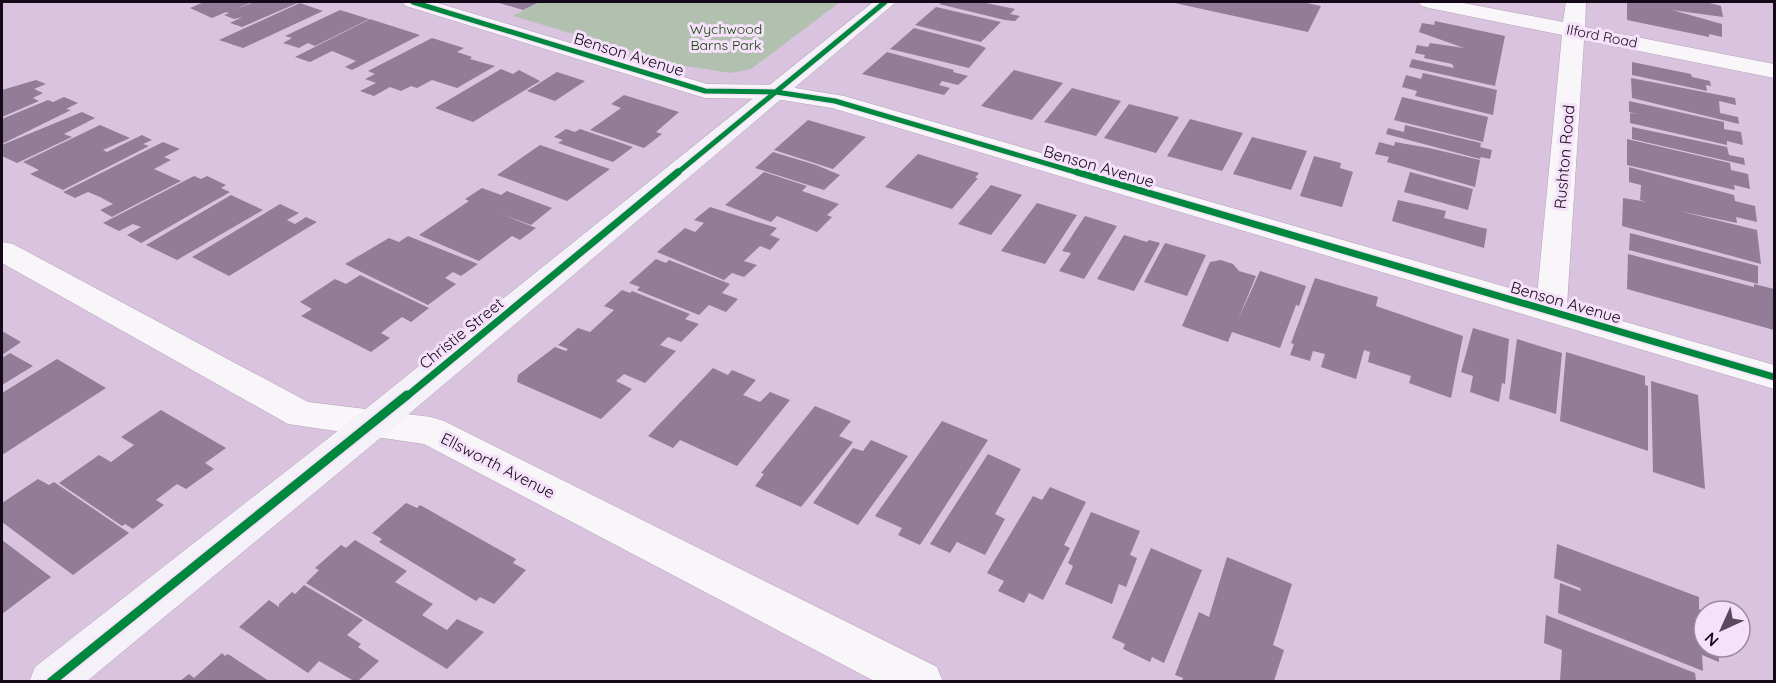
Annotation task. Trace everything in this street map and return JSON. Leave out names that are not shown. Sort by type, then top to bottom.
[{"type":"street","name":"Benson Avenue","points":[[413,2],[705,91],[776,92],[835,101],[1774,377]]},
{"type":"street","name":"Christie Street","points":[[51,681],[370,425],[885,2]]},
{"type":"street","name":"Ilford Road","points":[[1429,2],[1774,71]]},
{"type":"street","name":"Rushton Road","points":[[1551,312],[1576,2]]},
{"type":"street","name":"Ellsworth Avenue","points":[[2,251],[301,415],[431,431],[921,681]]},
{"type":"green space","name":"Wychwood Barns Park","points":[[539,2],[840,2],[751,69],[731,73],[679,65],[513,16]]},
{"type":"building","points":[[204,2],[252,2],[234,10],[254,2],[300,2],[242,27],[230,23],[242,17],[234,19],[224,15],[229,13],[226,12],[212,18],[190,8]]},
{"type":"building","points":[[496,2],[539,2],[523,10]]},
{"type":"building","points":[[943,2],[981,2],[1015,9],[1010,14],[1020,16],[1015,21],[1005,20],[939,4]]},
{"type":"building","points":[[1170,2],[1302,2],[1321,6],[1308,32]]},
{"type":"building","points":[[1627,2],[1706,2],[1721,6],[1723,17],[1672,10],[1722,24],[1722,37],[1709,34],[1709,37],[1627,20]]},
{"type":"building","points":[[300,3],[323,11],[243,48],[219,40]]},
{"type":"building","points":[[936,7],[1001,22],[981,42],[915,25]]},
{"type":"building","points":[[340,10],[369,19],[315,46],[308,43],[299,48],[283,43],[292,38],[285,36]]},
{"type":"building","points":[[370,19],[420,35],[352,70],[345,67],[356,61],[332,51],[310,62],[295,57]]},
{"type":"building","points":[[1435,21],[1505,36],[1495,86],[1409,67],[1412,59],[1454,68],[1452,64],[1424,58],[1425,55],[1415,53],[1417,45],[1428,47],[1430,43],[1464,48],[1419,32],[1422,23],[1434,25]]},
{"type":"building","points":[[914,28],[986,48],[969,68],[890,49]]},
{"type":"building","points":[[432,38],[464,48],[457,52],[472,57],[470,59],[495,66],[457,88],[432,80],[417,88],[411,86],[401,91],[390,87],[374,96],[360,91],[376,83],[365,79],[375,74],[368,71]]},
{"type":"building","points":[[887,52],[968,76],[958,85],[942,81],[939,85],[950,88],[944,95],[862,74]]},
{"type":"building","points":[[1632,62],[1691,74],[1692,77],[1710,81],[1711,86],[1706,85],[1707,91],[1632,75]]},
{"type":"building","points":[[501,69],[513,74],[519,70],[540,81],[473,122],[435,108]]},
{"type":"building","points":[[1014,70],[1063,83],[1032,120],[981,106]]},
{"type":"building","points":[[557,72],[585,81],[555,101],[527,91]]},
{"type":"building","points":[[1423,73],[1497,90],[1493,115],[1415,96],[1417,91],[1402,87],[1406,75],[1421,79]]},
{"type":"building","points":[[1631,78],[1735,98],[1736,105],[1719,101],[1720,113],[1738,117],[1739,124],[1632,98]]},
{"type":"building","points":[[36,80],[46,84],[34,89],[43,93],[33,98],[39,101],[2,117],[2,90]]},
{"type":"building","points":[[1072,88],[1121,101],[1096,136],[1044,122]]},
{"type":"building","points":[[624,95],[679,112],[656,132],[662,134],[644,148],[590,130],[621,108],[611,104]]},
{"type":"building","points":[[64,97],[78,103],[66,109],[71,110],[2,144],[2,119],[48,100],[53,102]]},
{"type":"building","points":[[1402,97],[1488,117],[1483,142],[1394,120]]},
{"type":"building","points":[[1629,101],[1724,122],[1724,129],[1741,132],[1743,145],[1727,141],[1727,145],[1630,123],[1630,113],[1637,114],[1629,112]]},
{"type":"building","points":[[1129,104],[1179,117],[1156,153],[1104,138]]},
{"type":"building","points":[[82,112],[95,118],[64,134],[72,137],[17,163],[2,156],[2,145]]},
{"type":"building","points":[[1190,119],[1243,133],[1222,171],[1167,156]]},
{"type":"building","points":[[808,120],[866,137],[833,169],[774,150]]},
{"type":"building","points":[[100,125],[130,138],[103,150],[107,152],[142,135],[152,140],[143,144],[149,146],[63,190],[30,174],[39,170],[23,162]]},
{"type":"building","points":[[1405,125],[1481,143],[1480,147],[1492,150],[1490,159],[1481,157],[1480,159],[1386,134],[1388,128],[1404,132]]},
{"type":"building","points":[[1632,127],[1727,147],[1729,155],[1744,158],[1745,165],[1632,139]]},
{"type":"building","points":[[566,129],[575,132],[580,129],[633,147],[613,162],[558,143],[563,140],[554,137]]},
{"type":"building","points":[[1252,137],[1307,151],[1291,190],[1233,174]]},
{"type":"building","points":[[1627,139],[1730,163],[1731,170],[1748,174],[1750,189],[1734,185],[1735,190],[1627,165]]},
{"type":"building","points":[[163,142],[180,149],[164,157],[171,160],[154,169],[181,181],[112,217],[100,210],[113,204],[100,197],[88,192],[75,198],[63,192]]},
{"type":"building","points":[[1379,142],[1394,146],[1395,142],[1429,148],[1480,160],[1475,187],[1387,162],[1389,157],[1375,154]]},
{"type":"building","points":[[540,145],[610,169],[567,201],[497,175]]},
{"type":"building","points":[[773,152],[840,175],[824,190],[755,168]]},
{"type":"building","points":[[918,154],[979,173],[975,178],[978,178],[952,209],[885,187]]},
{"type":"building","points":[[1314,156],[1341,163],[1340,168],[1353,172],[1342,207],[1300,196]]},
{"type":"building","points":[[1629,167],[1734,195],[1735,201],[1755,206],[1757,222],[1736,217],[1737,223],[1679,211],[1757,230],[1761,264],[1622,226],[1623,198],[1647,202],[1640,200],[1641,185],[1629,182]]},
{"type":"building","points":[[764,172],[807,186],[802,191],[839,204],[827,215],[832,217],[817,232],[777,216],[771,222],[725,205]]},
{"type":"building","points":[[1410,172],[1473,189],[1468,210],[1404,192]]},
{"type":"building","points":[[194,176],[201,179],[207,176],[226,185],[221,188],[230,192],[141,243],[127,235],[141,227],[133,224],[119,231],[103,223]]},
{"type":"building","points":[[991,185],[1022,195],[991,235],[958,224]]},
{"type":"building","points":[[482,188],[501,195],[507,191],[552,208],[531,225],[499,213],[536,228],[520,240],[512,236],[479,261],[419,235],[469,201],[465,199]]},
{"type":"building","points":[[231,195],[263,210],[177,260],[146,245]]},
{"type":"building","points":[[1398,200],[1446,211],[1444,218],[1487,229],[1484,248],[1392,221]]},
{"type":"building","points":[[1037,203],[1077,215],[1045,264],[1001,251]]},
{"type":"building","points":[[280,204],[299,213],[287,220],[295,224],[306,217],[317,222],[229,276],[192,257]]},
{"type":"building","points":[[710,207],[777,228],[770,235],[780,239],[770,250],[760,246],[744,261],[757,265],[744,277],[732,273],[724,280],[657,252],[685,228],[695,232],[704,223],[694,220]]},
{"type":"building","points":[[1085,216],[1117,226],[1084,279],[1059,271],[1071,253],[1062,251]]},
{"type":"building","points":[[1630,233],[1758,266],[1758,284],[1629,250]]},
{"type":"building","points":[[1124,235],[1147,242],[1149,240],[1160,243],[1134,291],[1097,279]]},
{"type":"building","points":[[408,236],[478,264],[461,276],[453,272],[445,278],[456,284],[428,305],[345,264],[389,238],[399,242]]},
{"type":"building","points":[[1165,243],[1206,255],[1187,296],[1144,282]]},
{"type":"building","points":[[1628,254],[1754,287],[1754,284],[1774,289],[1774,330],[1627,289]]},
{"type":"building","points":[[656,259],[666,263],[669,260],[730,284],[722,293],[738,299],[726,312],[709,305],[699,315],[637,290],[640,287],[629,283]]},
{"type":"building","points":[[1221,260],[1233,264],[1239,271],[1256,276],[1238,320],[1260,271],[1306,286],[1299,306],[1296,305],[1280,348],[1232,332],[1228,342],[1182,326],[1210,262]]},
{"type":"building","points":[[360,275],[429,308],[411,322],[402,317],[391,325],[381,333],[390,338],[371,352],[301,316],[312,309],[300,302],[335,279],[346,284]]},
{"type":"building","points":[[1315,278],[1378,297],[1376,306],[1463,336],[1451,398],[1409,383],[1411,376],[1368,362],[1370,352],[1364,350],[1356,379],[1321,367],[1325,354],[1313,351],[1310,361],[1290,355],[1294,344],[1291,343]]},
{"type":"building","points":[[622,290],[630,293],[632,291],[690,314],[685,319],[699,324],[681,342],[668,337],[660,345],[676,351],[645,383],[624,374],[616,381],[632,389],[601,419],[517,382],[518,375],[555,347],[566,351],[568,349],[558,345],[578,328],[590,332],[614,310],[604,306]]},
{"type":"building","points":[[1473,328],[1509,339],[1505,384],[1502,383],[1499,402],[1470,392],[1473,376],[1461,372]]},
{"type":"building","points":[[2,331],[21,342],[2,355]]},
{"type":"building","points":[[1517,339],[1562,353],[1556,414],[1509,399]]},
{"type":"building","points":[[1566,352],[1645,376],[1645,385],[1648,386],[1648,451],[1560,421]]},
{"type":"building","points":[[10,353],[33,366],[2,385],[2,358]]},
{"type":"building","points":[[57,359],[106,388],[2,455],[2,393]]},
{"type":"building","points":[[713,368],[728,375],[732,370],[756,380],[743,395],[760,402],[770,392],[790,400],[737,466],[680,440],[673,448],[648,436]]},
{"type":"building","points":[[1651,381],[1698,395],[1705,489],[1653,472]]},
{"type":"building","points":[[815,406],[851,421],[839,436],[853,442],[801,507],[755,486],[764,474],[761,473]]},
{"type":"building","points":[[161,410],[226,448],[205,463],[214,469],[186,489],[177,484],[156,500],[164,505],[133,529],[125,524],[122,526],[59,483],[99,455],[111,462],[134,445],[121,437]]},
{"type":"building","points":[[942,421],[988,440],[920,545],[898,535],[902,528],[875,516]]},
{"type":"building","points":[[871,440],[908,456],[858,525],[813,503],[853,448],[863,451]]},
{"type":"building","points":[[988,454],[1021,469],[995,514],[1005,519],[985,555],[957,542],[950,553],[930,544]]},
{"type":"building","points":[[38,479],[49,485],[54,482],[129,533],[73,575],[2,522],[2,503]]},
{"type":"building","points":[[1050,487],[1086,502],[1064,545],[1070,548],[1043,600],[1029,593],[1024,603],[998,591],[1004,581],[987,573],[1033,496],[1042,500]]},
{"type":"building","points":[[406,503],[417,508],[420,505],[516,559],[513,563],[526,570],[494,604],[480,597],[476,601],[379,542],[382,539],[372,533]]},
{"type":"building","points":[[1091,512],[1140,531],[1130,555],[1137,558],[1126,587],[1119,584],[1112,604],[1065,584],[1073,566],[1068,563]]},
{"type":"building","points":[[2,540],[51,577],[2,614]]},
{"type":"building","points":[[355,540],[407,571],[395,582],[433,604],[422,615],[447,630],[457,619],[484,632],[447,669],[306,583],[319,570],[315,568],[341,545],[346,548]]},
{"type":"building","points":[[1557,544],[1699,597],[1699,599],[1692,599],[1692,659],[1702,659],[1703,671],[1558,613],[1560,583],[1581,591],[1580,588],[1554,578]]},
{"type":"building","points":[[1151,548],[1202,570],[1164,663],[1152,657],[1150,662],[1123,649],[1125,644],[1112,638]]},
{"type":"building","points":[[1227,557],[1292,584],[1273,645],[1284,650],[1274,681],[1182,681],[1183,678],[1175,675],[1199,612],[1209,617]]},
{"type":"building","points":[[304,585],[363,620],[347,635],[361,644],[358,647],[379,661],[358,681],[354,681],[319,661],[308,673],[239,627],[269,600],[279,607],[279,604],[292,592],[295,594]]},
{"type":"building","points":[[1546,615],[1695,673],[1696,681],[1560,681],[1562,650],[1544,643]]},
{"type":"building","points":[[222,653],[225,656],[228,654],[269,681],[180,681],[189,674],[194,678]]},
{"type":"cycle path","points":[[413,2],[705,91],[776,92],[835,101],[1774,377]]},
{"type":"cycle path","points":[[51,682],[371,425],[885,2]]}]
